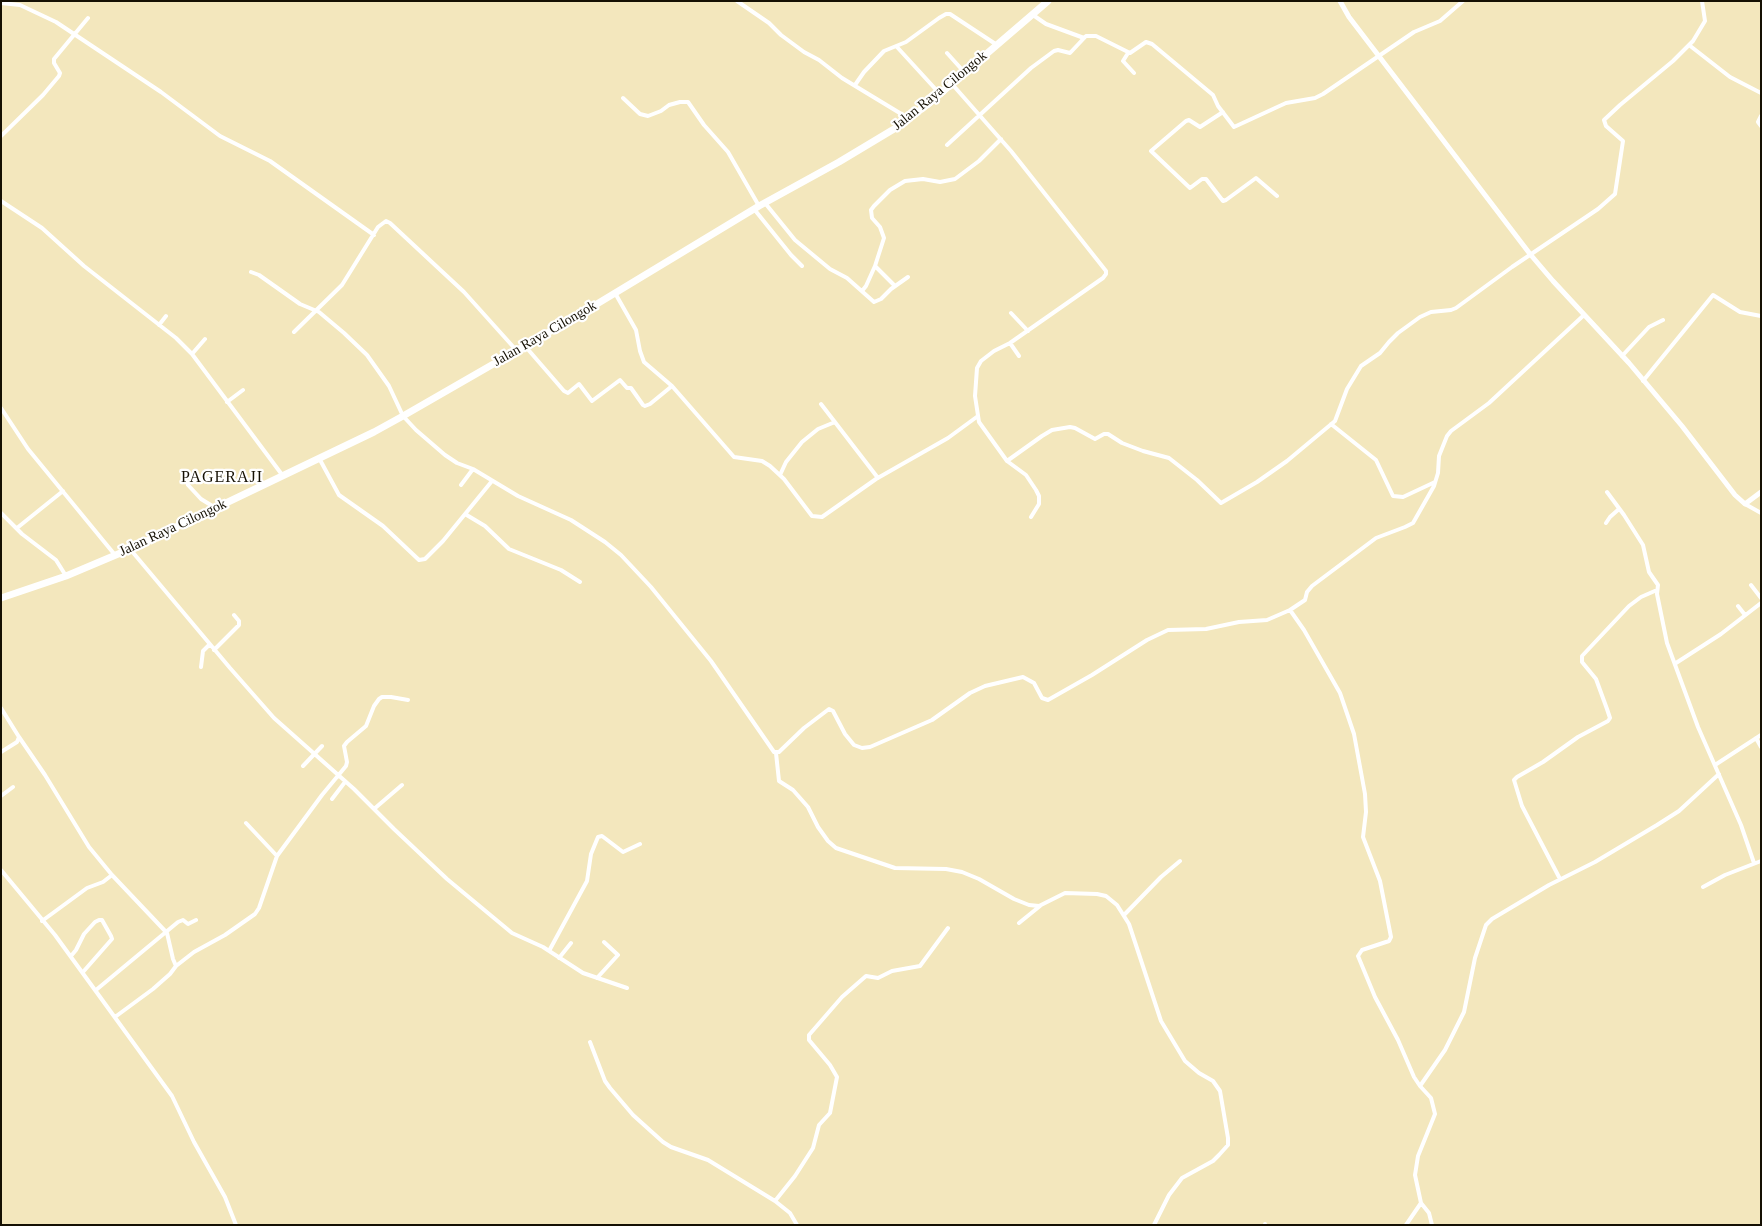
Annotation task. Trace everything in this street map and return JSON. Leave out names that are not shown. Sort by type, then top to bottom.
[{"type":"highway","name":"Jalan Raya Cilongok","points":[[1,598],[66,576],[216,509],[403,416],[517,351],[759,206],[839,162],[909,119],[1048,1]]},
{"type":"street","points":[[737,1],[769,23],[781,35],[804,52],[909,119]]},
{"type":"street","points":[[1340,1],[1379,56],[1530,254],[1682,426],[1735,495],[1745,504],[1761,513]]},
{"type":"street","points":[[947,145],[1031,68],[1054,51],[1070,53],[1086,36],[1096,36],[1128,53],[1132,53],[1146,42],[1152,44],[1213,95],[1234,127],[1286,103],[1319,97],[1414,32],[1440,21],[1462,1]]},
{"type":"street","points":[[1007,461],[1034,440],[1052,430],[1075,428],[1095,439],[1108,434],[1122,443],[1169,458],[1223,503],[1287,461],[1338,416],[1346,389],[1361,366],[1380,353],[1398,334],[1420,317],[1431,312],[1456,308],[1530,254],[1598,209],[1615,194],[1623,142],[1606,126],[1604,120],[1690,44],[1705,21],[1702,1]]},
{"type":"street","points":[[1,3],[20,5],[35,11],[75,35],[161,92],[220,136],[270,161],[374,235]]},
{"type":"street","points":[[855,85],[864,72],[884,52],[912,38],[946,14],[950,14],[997,45]]},
{"type":"street","points":[[1033,15],[1046,24],[1084,38]]},
{"type":"street","points":[[1,136],[44,95],[59,76],[60,73],[54,63],[54,59],[88,18]]},
{"type":"street","points":[[1690,44],[1735,80],[1761,93]]},
{"type":"street","points":[[897,47],[940,94]]},
{"type":"street","points":[[947,53],[964,73]]},
{"type":"street","points":[[1128,53],[1123,61],[1134,73]]},
{"type":"street","points":[[952,84],[980,113],[1106,271],[1103,278],[1028,331],[994,351],[981,361],[977,368],[974,387],[978,416],[984,429],[1007,461],[1026,476],[1039,496],[1039,504],[1031,517]]},
{"type":"street","points":[[623,98],[644,116],[654,115],[669,105],[684,101],[688,102],[704,126],[728,152],[790,255],[802,266]]},
{"type":"street","points":[[1223,112],[1200,127],[1189,120],[1186,121],[1150,151],[1190,188],[1202,179],[1206,179],[1223,201],[1256,178],[1277,196]]},
{"type":"street","points":[[1761,116],[1758,122],[1761,126]]},
{"type":"street","points":[[862,291],[876,266],[884,238],[883,232],[871,215],[874,206],[882,197],[905,181],[923,179],[940,182],[955,179],[979,161],[1001,139]]},
{"type":"street","points":[[1,201],[42,228],[84,266],[176,338],[192,354],[283,476]]},
{"type":"street","points":[[759,206],[795,240],[824,264],[847,278],[873,302],[876,302],[908,276]]},
{"type":"street","points":[[294,332],[342,285],[383,222],[388,222],[464,292],[517,351]]},
{"type":"street","points":[[876,266],[895,286]]},
{"type":"street","points":[[251,272],[300,304],[317,310],[344,333],[367,355],[390,386],[403,416],[445,455],[457,463],[473,469],[518,496],[571,520],[605,542],[625,559],[651,587],[711,661],[727,682],[767,744],[776,753]]},
{"type":"street","points":[[615,293],[636,330],[644,362],[672,386],[734,457],[762,461],[780,475],[812,516],[822,517],[878,478],[948,438],[978,416]]},
{"type":"street","points":[[1643,382],[1713,295],[1740,312],[1761,316]]},
{"type":"street","points":[[1011,313],[1028,331]]},
{"type":"street","points":[[776,753],[829,709],[833,711],[854,745],[862,748],[870,747],[932,720],[970,693],[985,686],[1022,677],[1034,683],[1042,698],[1048,700],[1147,640],[1168,630],[1175,628],[1206,629],[1239,622],[1267,620],[1290,610],[1305,600],[1310,588],[1376,538],[1412,524],[1435,482],[1439,456],[1451,431],[1489,403],[1584,315]]},
{"type":"street","points":[[159,325],[166,316]]},
{"type":"street","points":[[1622,356],[1649,327],[1663,320]]},
{"type":"street","points":[[192,354],[205,339]]},
{"type":"street","points":[[1010,343],[1019,356]]},
{"type":"street","points":[[525,346],[564,391],[568,392],[579,384],[592,401],[620,380],[626,388],[631,388],[645,406],[672,386]]},
{"type":"street","points":[[226,402],[244,390]]},
{"type":"street","points":[[821,404],[878,478]]},
{"type":"street","points":[[1,408],[28,449],[115,555]]},
{"type":"street","points":[[780,475],[786,462],[802,442],[818,429],[835,422]]},
{"type":"street","points":[[1331,424],[1376,460],[1393,496],[1403,497],[1435,482]]},
{"type":"street","points":[[319,458],[339,494],[383,526],[419,560],[425,560],[429,556],[492,481]]},
{"type":"street","points":[[461,485],[473,469]]},
{"type":"street","points":[[188,485],[201,499],[216,509]]},
{"type":"street","points":[[16,528],[62,492]]},
{"type":"street","points":[[1607,492],[1643,545],[1649,572],[1658,584],[1657,590],[1667,643],[1676,663],[1698,727],[1741,825],[1754,863]]},
{"type":"street","points":[[1745,504],[1761,492]]},
{"type":"street","points":[[1606,523],[1619,509]]},
{"type":"street","points":[[1,513],[16,528],[56,560],[66,576]]},
{"type":"street","points":[[466,514],[485,526],[509,549],[560,570],[580,582]]},
{"type":"street","points":[[130,549],[209,645],[274,718],[345,782],[447,879],[512,933],[549,951],[583,973],[627,988]]},
{"type":"street","points":[[1751,585],[1761,598]]},
{"type":"street","points":[[1560,879],[1522,806],[1514,780],[1517,776],[1543,762],[1578,737],[1610,718],[1596,679],[1582,662],[1582,656],[1629,606],[1641,597],[1657,590]]},
{"type":"street","points":[[1676,663],[1721,634],[1761,603]]},
{"type":"street","points":[[1738,606],[1745,615]]},
{"type":"street","points":[[1756,607],[1761,612]]},
{"type":"street","points":[[1290,610],[1304,630],[1340,693],[1354,734],[1365,794],[1366,812],[1363,837],[1380,881],[1391,937],[1389,940],[1362,950],[1358,956],[1375,997],[1398,1040],[1414,1078],[1431,1098],[1435,1114],[1418,1156],[1416,1175],[1421,1203],[1429,1214],[1432,1225]]},
{"type":"street","points":[[214,650],[239,625],[234,615]]},
{"type":"street","points":[[201,666],[203,651],[209,645]]},
{"type":"street","points":[[115,1017],[153,990],[176,966],[194,952],[225,935],[255,914],[259,908],[277,856],[347,764],[344,746],[366,726],[377,701],[382,697],[408,700]]},
{"type":"street","points":[[1,708],[89,847],[112,875],[167,933],[172,959],[176,966]]},
{"type":"street","points":[[1715,765],[1761,735]]},
{"type":"street","points":[[1,752],[17,742],[19,737]]},
{"type":"street","points":[[1756,738],[1761,747]]},
{"type":"street","points":[[303,766],[322,746]]},
{"type":"street","points":[[776,753],[779,781],[793,790],[808,807],[818,827],[828,841],[836,848],[875,863],[895,868],[946,869],[962,872],[979,879],[1014,900],[1029,904],[1042,904]]},
{"type":"street","points":[[1420,1086],[1445,1050],[1464,1012],[1478,945],[1486,925],[1492,918],[1560,879],[1595,862],[1679,810],[1719,774]]},
{"type":"street","points":[[332,799],[345,782]]},
{"type":"street","points":[[374,809],[402,785]]},
{"type":"street","points":[[1,796],[13,787]]},
{"type":"street","points":[[246,823],[277,856]]},
{"type":"street","points":[[549,951],[587,882],[590,854],[598,837],[602,836],[623,852],[640,844]]},
{"type":"street","points":[[1124,915],[1161,877],[1180,861]]},
{"type":"street","points":[[1702,887],[1761,861]]},
{"type":"street","points":[[1,870],[71,956],[172,1096],[194,1142],[225,1197],[236,1225]]},
{"type":"street","points":[[42,921],[87,888],[103,882],[112,875]]},
{"type":"street","points":[[1019,923],[1042,904],[1065,893],[1097,894],[1110,899],[1117,905],[1129,924],[1161,1021],[1185,1061],[1199,1074],[1213,1081],[1220,1091],[1228,1145],[1213,1161],[1182,1178],[1170,1195],[1154,1225]]},
{"type":"street","points":[[71,956],[84,934],[95,922],[102,920],[112,939],[83,972]]},
{"type":"street","points":[[96,990],[180,921],[183,920],[188,924],[196,920]]},
{"type":"street","points":[[775,1201],[806,1162],[813,1148],[819,1125],[829,1115],[832,1107],[837,1075],[809,1040],[809,1035],[842,997],[866,976],[878,978],[892,972],[920,966],[948,928]]},
{"type":"street","points":[[597,978],[618,955],[604,942]]},
{"type":"street","points":[[559,958],[571,943]]},
{"type":"street","points":[[590,1042],[605,1081],[610,1088],[634,1115],[663,1142],[671,1147],[708,1160],[775,1201],[790,1214],[797,1225]]},
{"type":"street","points":[[1406,1225],[1421,1203]]},
{"type":"district","name":"PAGERAJI","points":[[222,478]]}]
